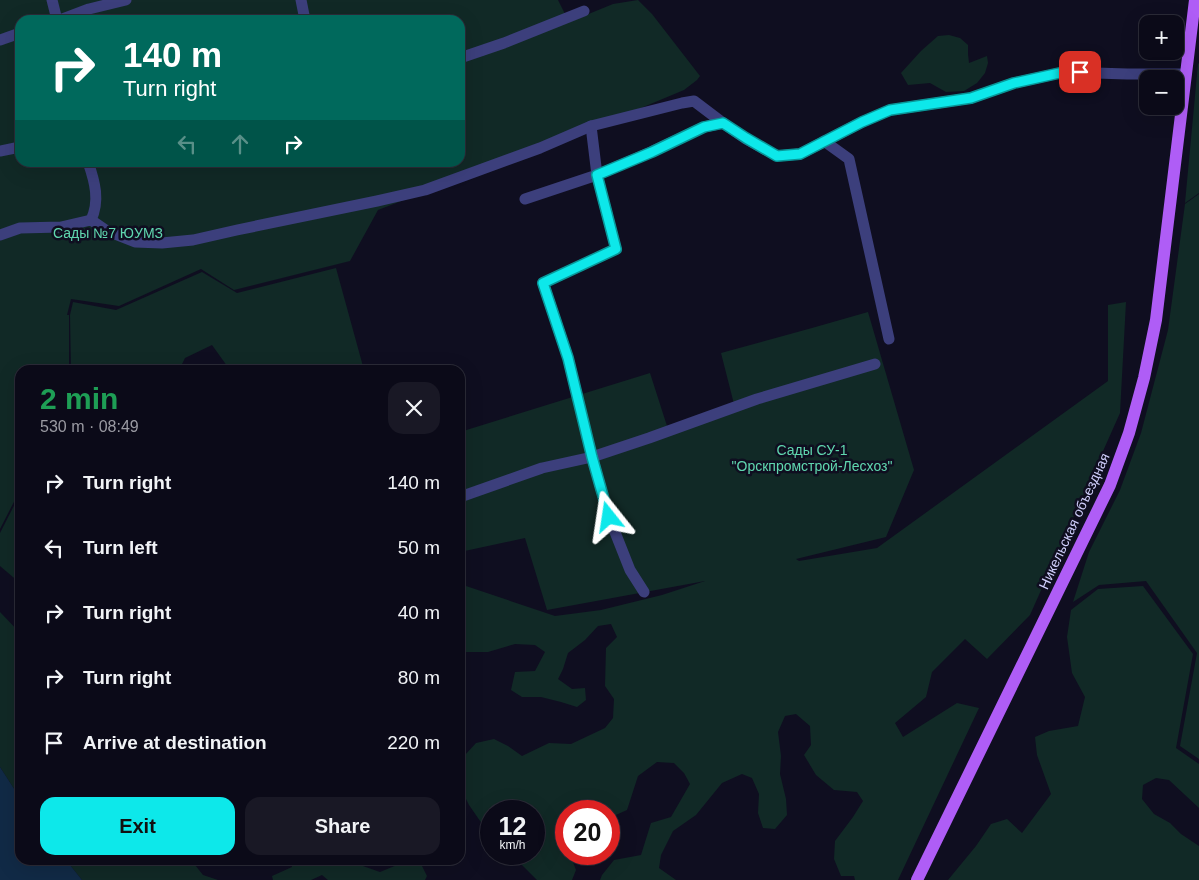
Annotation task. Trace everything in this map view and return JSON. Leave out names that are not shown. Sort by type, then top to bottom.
[{"type":"main road","name":"Никельская объездная","points":[[917,880],[1110,485],[1129,433],[1144,378],[1156,320],[1195,0]]},
{"type":"lane","points":[[52,0],[56,15]]},
{"type":"lane","points":[[72,15],[126,0]]},
{"type":"lane","points":[[301,0],[304,15]]},
{"type":"lane","points":[[465,56],[584,12]]},
{"type":"lane","points":[[0,40],[15,35]]},
{"type":"lane","points":[[0,235],[20,228],[62,227],[91,220],[107,231],[135,242],[162,243],[193,240],[425,190],[540,148],[591,126],[694,101],[723,123],[777,156],[800,154],[890,110],[971,98],[1014,83],[1064,72],[1186,74]]},
{"type":"lane","points":[[526,200],[597,175],[652,152],[704,127],[723,123]]},
{"type":"lane","points":[[591,126],[597,175],[616,249],[543,283],[568,358],[609,517],[630,570],[644,592]]},
{"type":"lane","points":[[824,141],[849,159],[889,339]]},
{"type":"lane","points":[[0,151],[15,148]]},
{"type":"lane","points":[[90,167],[95,183],[96,210],[91,220]]},
{"type":"lane","points":[[465,495],[542,468],[592,457],[757,400],[875,364]]},
{"type":"green space","name":"Сады №7 ЮУМЗ","points":[[0,0],[558,0],[569,22],[613,4],[638,0],[652,14],[700,76],[684,90],[617,118],[378,210],[350,261],[234,290],[201,269],[119,306],[71,299],[67,315],[69,315],[69,365],[15,365],[15,500],[0,529]]},
{"type":"green space","points":[[949,35],[960,38],[968,45],[969,63],[987,56],[988,63],[985,73],[977,83],[964,91],[946,92],[930,83],[908,85],[901,73],[938,36]]},
{"type":"green space","points":[[1198,64],[1199,193],[1185,203]]},
{"type":"green space","points":[[1199,194],[1199,759],[1180,746],[1197,653],[1146,581],[1099,585],[1073,602],[1089,552],[1120,490],[1141,433],[1168,330],[1185,204]]},
{"type":"green space","points":[[336,268],[363,365],[226,365],[212,345],[185,358],[182,365],[71,365],[70,315],[73,302],[116,310],[202,272],[237,293]]},
{"type":"green space","name":"Сады СУ-1 \"Орскпромстрой-Лесхоз\"","points":[[1126,302],[1120,413],[1030,615],[987,659],[965,639],[932,672],[926,697],[895,723],[903,737],[957,703],[979,708],[898,880],[855,880],[854,876],[841,876],[834,859],[835,841],[863,801],[857,792],[834,790],[816,775],[804,755],[811,745],[810,726],[796,714],[785,716],[778,732],[781,756],[780,774],[786,799],[787,815],[775,829],[763,828],[758,813],[759,794],[752,778],[742,774],[722,783],[696,815],[673,831],[661,855],[659,868],[676,880],[600,880],[610,865],[620,865],[620,859],[641,855],[651,823],[671,817],[690,784],[684,773],[674,763],[657,762],[638,776],[627,810],[620,813],[620,800],[555,800],[555,865],[574,865],[576,870],[572,880],[537,880],[522,865],[545,865],[545,800],[480,800],[480,821],[469,805],[465,797],[465,755],[476,743],[494,739],[522,756],[549,743],[571,744],[605,728],[613,718],[614,699],[605,686],[606,648],[617,637],[611,624],[598,626],[585,640],[568,653],[558,679],[572,689],[585,688],[586,700],[577,707],[541,697],[522,697],[511,690],[515,672],[535,671],[545,652],[535,645],[515,644],[488,652],[465,652],[465,586],[555,616],[601,610],[662,595],[705,581],[547,610],[525,538],[465,551],[465,430],[650,373],[667,426],[734,404],[721,353],[868,312],[914,470],[886,537],[796,559],[799,561],[877,548],[1108,381],[1108,305]]},
{"type":"green space","points":[[15,504],[15,579],[0,566],[0,533]]},
{"type":"green space","points":[[1143,586],[1193,654],[1176,748],[1199,764],[1199,808],[1169,780],[1156,778],[1143,785],[1142,799],[1154,814],[1170,823],[1181,834],[1199,846],[1199,880],[948,880],[976,846],[991,824],[1007,819],[1022,833],[1051,794],[1037,755],[1035,737],[1049,731],[1078,726],[1085,697],[1072,673],[1067,637],[1071,610],[1098,589]]},
{"type":"green space","points":[[0,612],[15,628],[15,790],[0,767]]},
{"type":"green space","points":[[70,865],[195,865],[203,875],[218,880],[82,880]]},
{"type":"green space","points":[[292,865],[360,865],[380,872],[397,865],[422,865],[427,876],[425,880],[328,880],[322,875],[311,880],[273,880],[272,876],[292,867]]},
{"type":"water","points":[[0,767],[15,790],[15,865],[70,865],[82,880],[0,880]]},
{"type":"route","points":[[609,517],[568,358],[543,283],[616,249],[597,175],[652,152],[704,127],[723,123],[777,156],[800,154],[862,122],[890,110],[971,98],[1014,83],[1064,72],[1080,72]]}]
